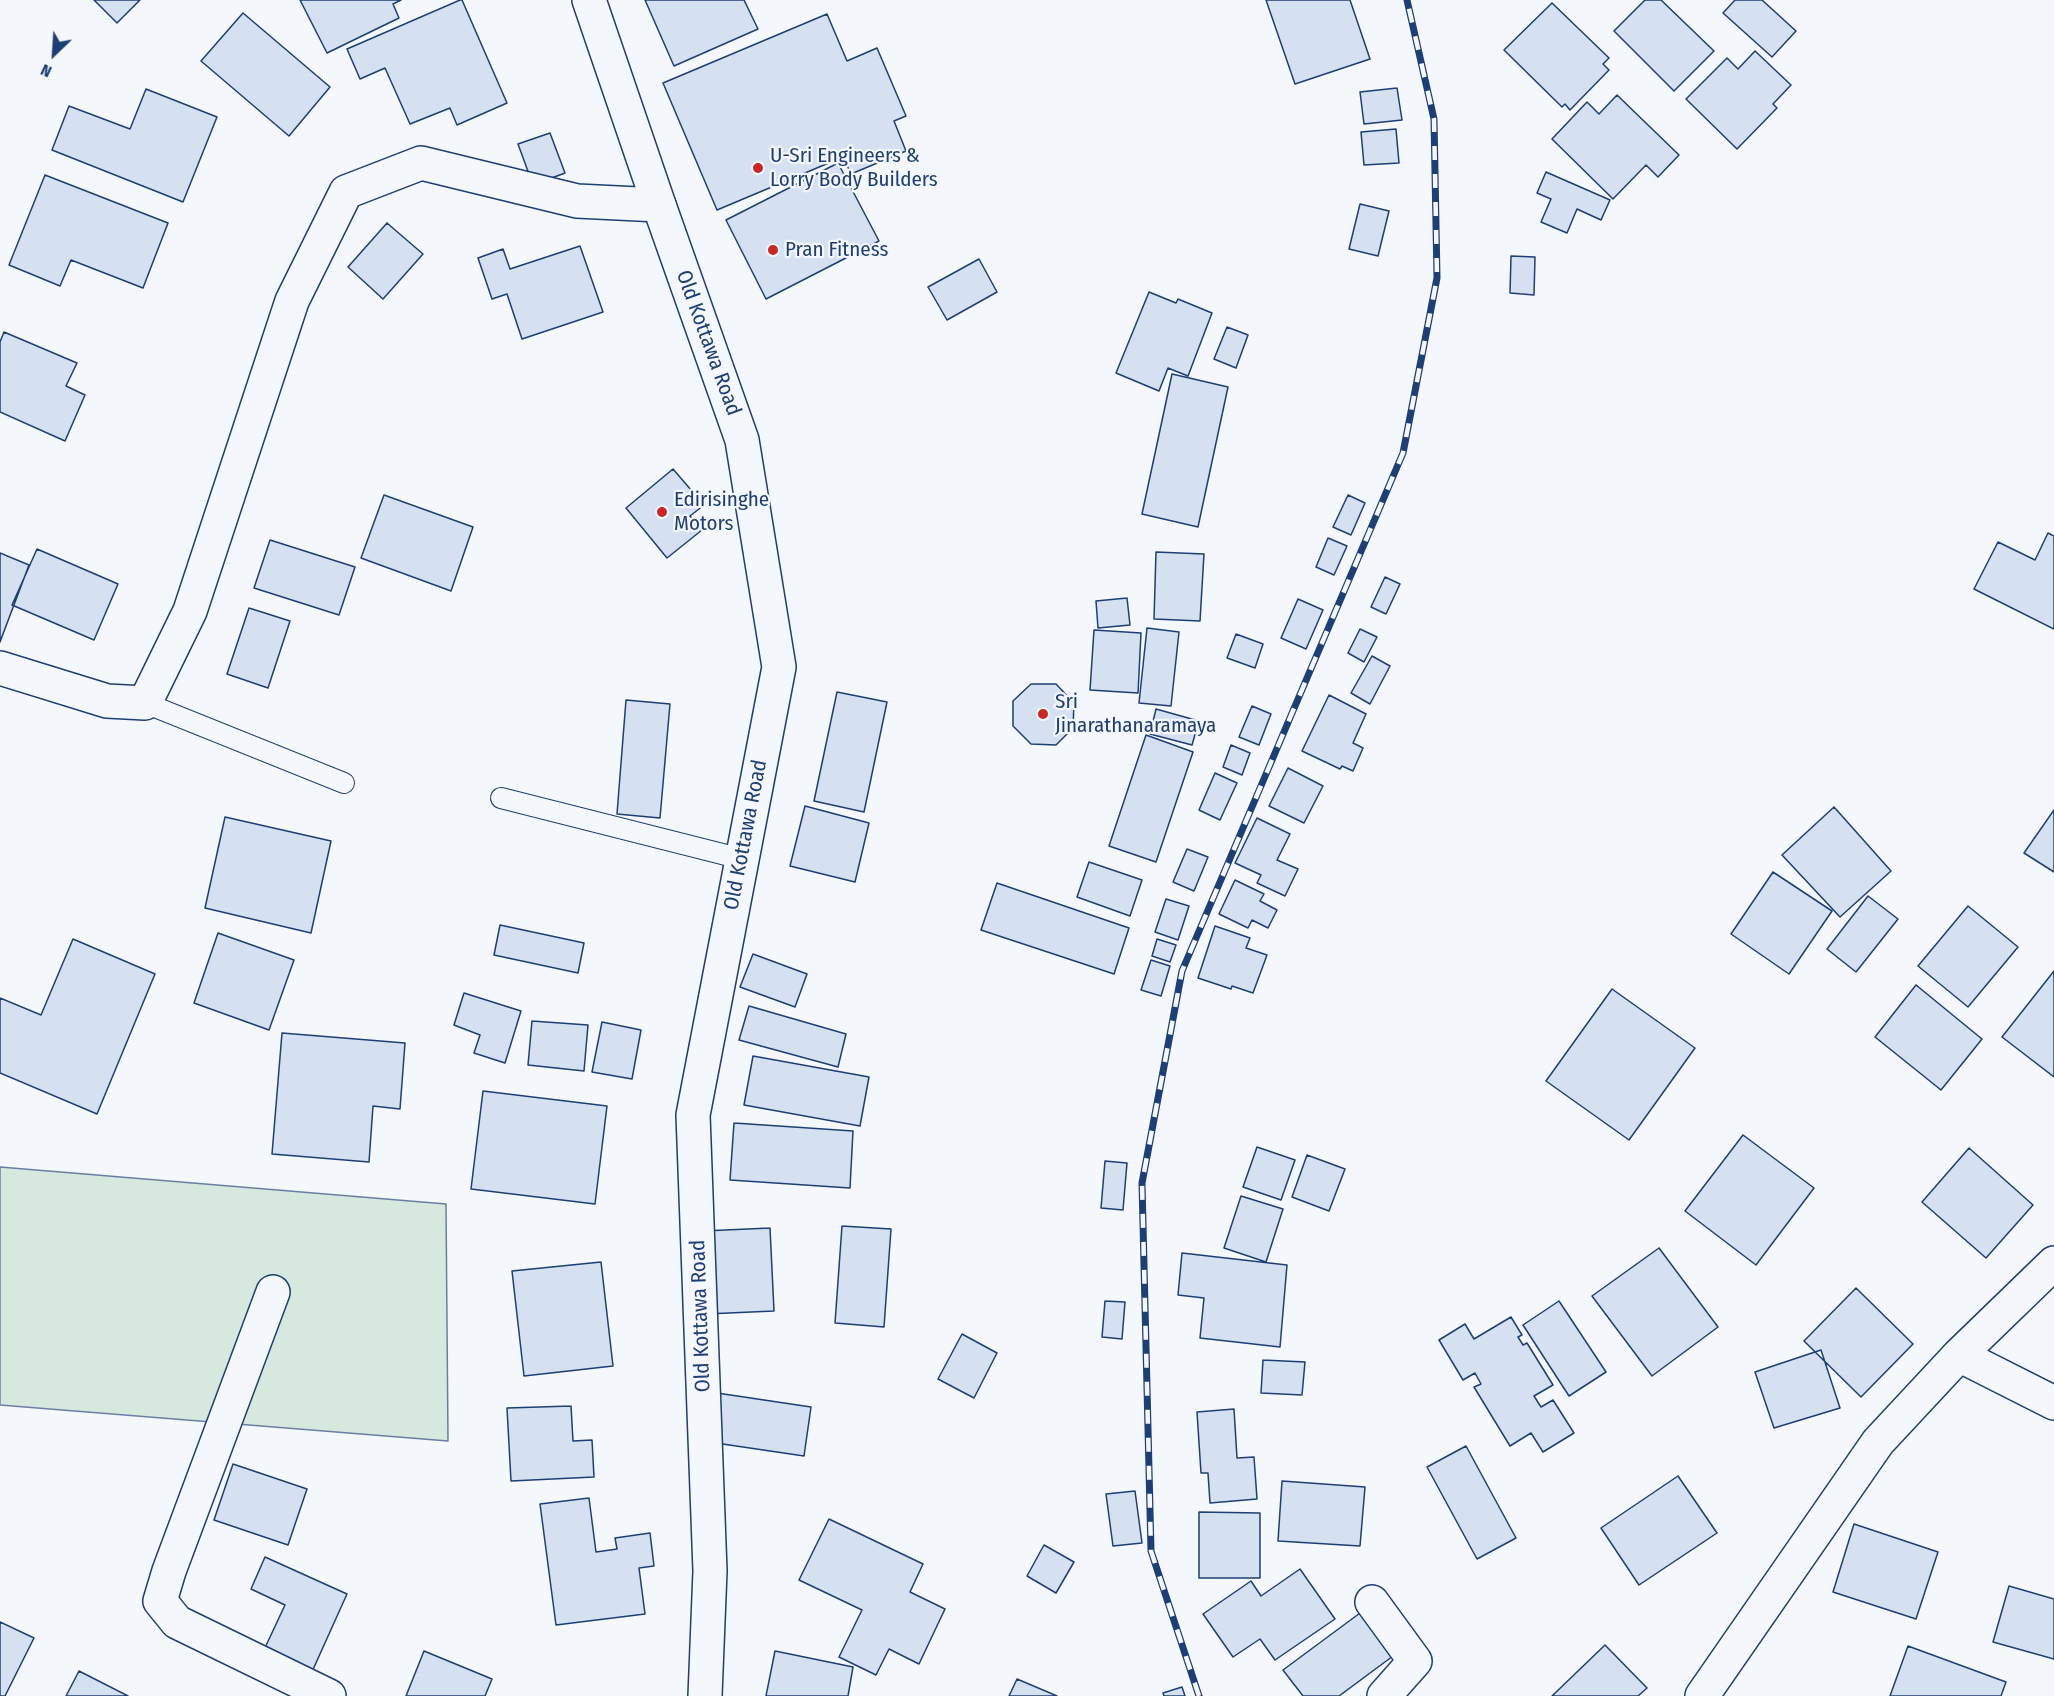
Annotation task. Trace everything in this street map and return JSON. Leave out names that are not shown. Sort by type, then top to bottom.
[{"type":"street","name":"Old Kottawa Road","points":[[589,0],[742,440],[779,667],[693,1115],[710,1571],[705,1696]]},
{"type":"street","points":[[0,668],[107,701],[144,703],[190,610],[292,301],[346,192],[421,163],[577,201],[659,205]]},
{"type":"street","points":[[1702,1696],[1878,1442],[1959,1355],[2054,1263]]},
{"type":"street","points":[[273,1292],[173,1560],[160,1601],[177,1622],[329,1696]]},
{"type":"street","points":[[1959,1355],[2054,1403]]},
{"type":"street","points":[[1372,1602],[1415,1661],[1384,1696]]},
{"type":"lane","points":[[144,703],[344,783]]},
{"type":"lane","points":[[501,798],[742,859]]},
{"type":"shaded area","points":[[0,1167],[446,1204],[448,1441],[0,1405]]},
{"type":"building","points":[[94,0],[140,0],[117,23]]},
{"type":"building","points":[[300,0],[401,0],[393,4],[399,18],[327,53]]},
{"type":"building","points":[[462,0],[507,103],[457,125],[450,108],[410,124],[385,68],[360,79],[347,49]]},
{"type":"building","points":[[645,0],[744,0],[758,29],[674,66]]},
{"type":"building","points":[[1266,0],[1350,0],[1370,59],[1295,84]]},
{"type":"building","points":[[1645,0],[1661,0],[1714,51],[1674,91],[1614,31]]},
{"type":"building","points":[[1735,0],[1762,0],[1796,31],[1772,57],[1723,13]]},
{"type":"building","points":[[1552,3],[1609,58],[1603,64],[1609,70],[1570,110],[1565,104],[1562,107],[1504,50]]},
{"type":"building","points":[[243,13],[330,87],[289,136],[201,61]]},
{"type":"building","points":[[827,14],[847,61],[877,48],[906,116],[894,121],[906,151],[851,174],[843,157],[717,210],[663,83]]},
{"type":"building","points":[[1755,51],[1791,85],[1773,104],[1777,108],[1737,149],[1686,99],[1727,58],[1738,69]]},
{"type":"building","points":[[1397,88],[1402,120],[1364,124],[1360,92]]},
{"type":"building","points":[[146,89],[217,117],[183,202],[52,150],[69,106],[130,129]]},
{"type":"building","points":[[1617,95],[1679,155],[1658,177],[1646,165],[1613,199],[1552,139],[1587,102],[1599,114]]},
{"type":"building","points":[[1396,129],[1399,163],[1364,165],[1361,132]]},
{"type":"building","points":[[550,133],[565,173],[533,185],[518,144]]},
{"type":"building","points":[[838,163],[879,241],[766,299],[726,220]]},
{"type":"building","points":[[1546,172],[1610,200],[1601,220],[1577,209],[1567,233],[1541,222],[1551,199],[1537,193]]},
{"type":"building","points":[[45,175],[168,223],[143,288],[71,260],[60,286],[9,265]]},
{"type":"building","points":[[1360,204],[1389,211],[1378,256],[1349,249]]},
{"type":"building","points":[[387,223],[423,254],[383,299],[348,267]]},
{"type":"building","points":[[580,246],[603,312],[522,339],[507,294],[492,299],[478,258],[503,249],[510,269]]},
{"type":"building","points":[[1511,256],[1535,257],[1534,295],[1510,293]]},
{"type":"building","points":[[979,259],[997,292],[947,320],[928,287]]},
{"type":"building","points":[[1149,292],[1176,303],[1178,299],[1212,313],[1188,376],[1168,368],[1159,391],[1116,373]]},
{"type":"building","points":[[1227,327],[1248,335],[1236,368],[1214,359]]},
{"type":"building","points":[[4,332],[77,363],[66,386],[85,395],[65,441],[0,412],[0,342]]},
{"type":"building","points":[[1172,374],[1228,387],[1198,527],[1142,514]]},
{"type":"building","name":"Edirisinghe Motors","points":[[673,469],[704,505],[690,516],[702,530],[667,558],[626,508]]},
{"type":"building","points":[[384,495],[473,527],[451,591],[361,558]]},
{"type":"building","points":[[1348,495],[1365,503],[1351,535],[1333,527]]},
{"type":"building","points":[[2048,533],[2054,536],[2054,629],[1974,589],[1998,542],[2035,560]]},
{"type":"building","points":[[1328,538],[1347,546],[1334,575],[1316,567]]},
{"type":"building","points":[[270,540],[355,567],[339,615],[254,588]]},
{"type":"building","points":[[37,549],[118,584],[94,640],[12,605]]},
{"type":"building","points":[[1156,552],[1204,554],[1200,621],[1154,619]]},
{"type":"building","points":[[0,553],[29,565],[0,642]]},
{"type":"building","points":[[1385,577],[1400,584],[1386,614],[1371,607]]},
{"type":"building","points":[[1127,598],[1130,625],[1098,628],[1096,601]]},
{"type":"building","points":[[1298,599],[1323,610],[1306,649],[1281,638]]},
{"type":"building","points":[[249,608],[290,621],[268,688],[227,674]]},
{"type":"building","points":[[1147,628],[1179,632],[1171,706],[1139,703]]},
{"type":"building","points":[[1360,629],[1377,637],[1364,662],[1348,653]]},
{"type":"building","points":[[1094,630],[1141,633],[1138,693],[1090,690]]},
{"type":"building","points":[[1236,634],[1263,644],[1255,668],[1227,658]]},
{"type":"building","points":[[1372,656],[1390,666],[1370,704],[1351,693]]},
{"type":"building","name":"Sri Jinarathanaramaya","points":[[1031,684],[1056,684],[1074,703],[1073,728],[1056,745],[1031,744],[1013,726],[1013,701]]},
{"type":"building","points":[[837,692],[887,702],[864,812],[814,801]]},
{"type":"building","points":[[1329,695],[1366,714],[1353,743],[1363,748],[1353,771],[1342,766],[1340,769],[1302,751]]},
{"type":"building","points":[[626,700],[670,704],[660,818],[617,814]]},
{"type":"building","points":[[1252,706],[1271,714],[1259,745],[1239,737]]},
{"type":"building","points":[[1156,709],[1199,721],[1192,745],[1150,734]]},
{"type":"building","points":[[1146,735],[1193,752],[1156,862],[1109,846]]},
{"type":"building","points":[[1231,745],[1250,753],[1242,775],[1223,767]]},
{"type":"building","points":[[1288,768],[1323,786],[1304,823],[1269,806]]},
{"type":"building","points":[[1215,773],[1237,783],[1220,820],[1199,810]]},
{"type":"building","points":[[805,806],[869,823],[855,882],[790,866]]},
{"type":"building","points":[[1834,807],[1891,871],[1840,917],[1782,855]]},
{"type":"building","points":[[2054,810],[2054,872],[2024,853]]},
{"type":"building","points":[[225,817],[331,841],[311,933],[205,908]]},
{"type":"building","points":[[1257,818],[1290,834],[1277,860],[1298,869],[1285,896],[1257,883],[1261,875],[1235,863]]},
{"type":"building","points":[[1187,849],[1208,857],[1194,891],[1173,882]]},
{"type":"building","points":[[1089,862],[1142,880],[1130,916],[1077,897]]},
{"type":"building","points":[[1773,872],[1832,911],[1789,974],[1731,934]]},
{"type":"building","points":[[1235,880],[1264,894],[1260,901],[1277,910],[1268,928],[1252,920],[1248,928],[1219,914]]},
{"type":"building","points":[[997,883],[1129,928],[1114,974],[981,930]]},
{"type":"building","points":[[1868,896],[1898,919],[1856,972],[1827,949]]},
{"type":"building","points":[[1166,899],[1189,906],[1178,940],[1155,932]]},
{"type":"building","points":[[1968,906],[2018,947],[1968,1007],[1918,966]]},
{"type":"building","points":[[500,925],[584,943],[578,973],[494,955]]},
{"type":"building","points":[[1215,926],[1250,938],[1246,948],[1267,955],[1253,993],[1232,986],[1231,989],[1198,978]]},
{"type":"building","points":[[218,933],[294,960],[269,1030],[194,1003]]},
{"type":"building","points":[[73,939],[155,974],[97,1114],[0,1073],[0,998],[41,1015]]},
{"type":"building","points":[[1157,939],[1176,945],[1170,962],[1152,956]]},
{"type":"building","points":[[753,954],[807,974],[795,1007],[740,987]]},
{"type":"building","points":[[1151,960],[1170,966],[1161,996],[1141,990]]},
{"type":"building","points":[[2054,971],[2054,1077],[2002,1037]]},
{"type":"building","points":[[1916,985],[1982,1039],[1941,1090],[1875,1037]]},
{"type":"building","points":[[1612,989],[1695,1048],[1629,1140],[1546,1081]]},
{"type":"building","points":[[464,993],[521,1011],[505,1063],[474,1053],[480,1035],[454,1025]]},
{"type":"building","points":[[749,1006],[846,1034],[838,1067],[739,1040]]},
{"type":"building","points":[[532,1021],[588,1025],[584,1071],[528,1065]]},
{"type":"building","points":[[602,1022],[641,1030],[632,1079],[592,1072]]},
{"type":"building","points":[[282,1033],[405,1043],[400,1109],[373,1106],[369,1162],[272,1154]]},
{"type":"building","points":[[753,1056],[869,1077],[860,1126],[744,1105]]},
{"type":"building","points":[[483,1091],[607,1106],[595,1204],[471,1189]]},
{"type":"building","points":[[734,1123],[853,1131],[850,1188],[730,1180]]},
{"type":"building","points":[[1743,1135],[1814,1188],[1756,1265],[1685,1211]]},
{"type":"building","points":[[1257,1147],[1295,1160],[1281,1200],[1243,1187]]},
{"type":"building","points":[[1969,1148],[2033,1205],[1986,1258],[1922,1202]]},
{"type":"building","points":[[1307,1155],[1345,1169],[1329,1211],[1292,1197]]},
{"type":"building","points":[[1105,1161],[1127,1163],[1123,1210],[1101,1208]]},
{"type":"building","points":[[1241,1196],[1283,1209],[1266,1262],[1224,1248]]},
{"type":"building","points":[[842,1226],[891,1229],[884,1327],[835,1323]]},
{"type":"building","points":[[770,1228],[774,1311],[706,1314],[703,1231]]},
{"type":"building","points":[[1659,1248],[1718,1327],[1652,1376],[1592,1296]]},
{"type":"building","points":[[1182,1253],[1287,1265],[1280,1347],[1200,1338],[1204,1298],[1178,1295]]},
{"type":"building","points":[[601,1262],[613,1366],[524,1376],[512,1271]]},
{"type":"building","points":[[1856,1288],[1913,1344],[1861,1397],[1804,1341]]},
{"type":"building","points":[[1105,1301],[1125,1302],[1122,1339],[1102,1337]]},
{"type":"building","points":[[1559,1301],[1606,1372],[1569,1396],[1523,1325]]},
{"type":"building","points":[[1511,1317],[1522,1335],[1518,1337],[1523,1345],[1527,1343],[1553,1385],[1534,1396],[1541,1407],[1553,1400],[1574,1433],[1543,1452],[1531,1433],[1510,1446],[1474,1387],[1481,1384],[1475,1373],[1463,1380],[1439,1340],[1465,1324],[1474,1339]]},
{"type":"building","points":[[962,1334],[997,1353],[974,1398],[938,1379]]},
{"type":"building","points":[[1821,1350],[1840,1408],[1774,1428],[1755,1372]]},
{"type":"building","points":[[1263,1360],[1305,1362],[1302,1395],[1261,1393]]},
{"type":"building","points":[[717,1393],[811,1407],[804,1456],[709,1442]]},
{"type":"building","points":[[571,1406],[573,1441],[592,1440],[594,1477],[511,1481],[507,1408]]},
{"type":"building","points":[[1234,1409],[1237,1458],[1254,1457],[1257,1499],[1210,1503],[1208,1473],[1201,1473],[1197,1412]]},
{"type":"building","points":[[1466,1446],[1516,1538],[1477,1559],[1427,1467]]},
{"type":"building","points":[[233,1464],[307,1489],[288,1545],[214,1520]]},
{"type":"building","points":[[1678,1476],[1717,1533],[1639,1585],[1601,1528]]},
{"type":"building","points":[[1282,1481],[1365,1487],[1360,1546],[1278,1541]]},
{"type":"building","points":[[1135,1491],[1142,1543],[1113,1546],[1106,1494]]},
{"type":"building","points":[[589,1498],[596,1552],[617,1549],[615,1538],[650,1533],[654,1566],[639,1568],[645,1614],[556,1625],[540,1504]]},
{"type":"building","points":[[1199,1512],[1260,1513],[1260,1578],[1199,1578]]},
{"type":"building","points":[[829,1519],[923,1564],[910,1592],[945,1609],[919,1664],[889,1649],[876,1675],[839,1657],[862,1610],[799,1580]]},
{"type":"building","points":[[1854,1524],[1938,1552],[1916,1619],[1833,1592]]},
{"type":"building","points":[[1044,1545],[1074,1562],[1056,1593],[1027,1576]]},
{"type":"building","points":[[265,1557],[347,1594],[311,1674],[263,1652],[285,1605],[251,1589]]},
{"type":"building","points":[[1300,1569],[1335,1619],[1275,1660],[1260,1639],[1233,1657],[1203,1614],[1251,1581],[1261,1596]]},
{"type":"building","points":[[2009,1586],[2054,1599],[2054,1659],[1993,1642]]},
{"type":"building","points":[[1360,1613],[1393,1656],[1339,1696],[1303,1696],[1283,1670]]},
{"type":"building","points":[[0,1622],[34,1638],[5,1696],[0,1696]]},
{"type":"building","points":[[1605,1645],[1647,1688],[1638,1696],[1552,1696]]},
{"type":"building","points":[[1908,1646],[2006,1682],[2001,1696],[1890,1696]]},
{"type":"building","points":[[424,1651],[492,1679],[485,1696],[406,1696]]},
{"type":"building","points":[[775,1651],[853,1667],[848,1696],[766,1696]]},
{"type":"building","points":[[79,1671],[128,1696],[66,1696]]},
{"type":"building","points":[[1017,1679],[1057,1696],[1009,1696]]},
{"type":"building","points":[[1182,1687],[1185,1696],[1164,1696],[1163,1693]]},
{"type":"railway","points":[[1199,1696],[1151,1551],[1142,1183],[1182,971],[1403,453],[1437,278],[1434,119],[1407,0]]},
{"type":"place","name":"U-Sri Engineers & Lorry Body Builders","points":[[758,168]]},
{"type":"place","name":"Pran Fitness","points":[[773,250]]},
{"type":"place","name":"Edirisinghe Motors","points":[[662,512]]},
{"type":"place","name":"Sri Jinarathanaramaya","points":[[1043,714]]}]
